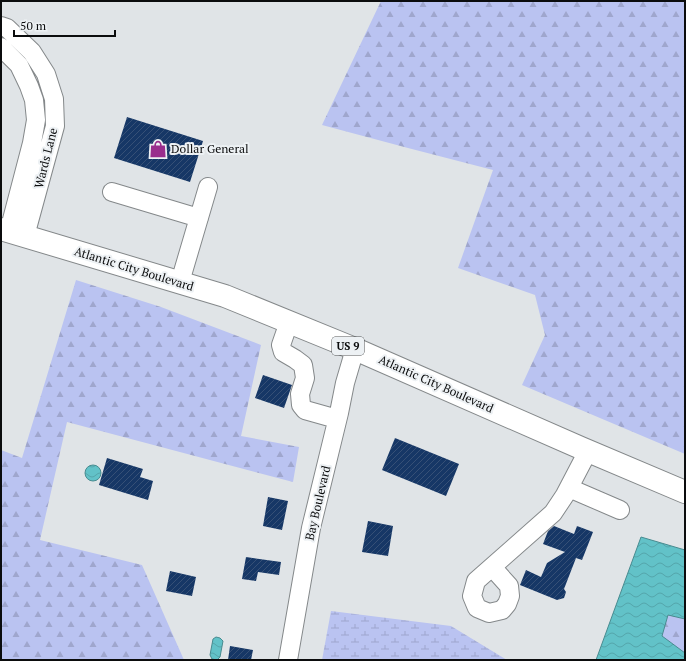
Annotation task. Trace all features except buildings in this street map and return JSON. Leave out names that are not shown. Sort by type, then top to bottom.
[{"type":"highway","name":"Atlantic City Boulevard","points":[[12,232],[225,296],[355,349],[685,492]]},
{"type":"street","name":"Wards Lane","points":[[1,26],[7,28],[32,52],[46,74],[54,99],[55,126],[12,232]]},
{"type":"street","name":"Wards Lane","points":[[1,47],[19,65],[30,86],[34,100],[36,120],[12,232]]},
{"type":"street","points":[[180,282],[208,187]]},
{"type":"street","points":[[112,192],[199,218]]},
{"type":"street","points":[[289,322],[282,345],[283,352],[303,365],[305,378],[300,394],[301,405],[305,410],[337,419]]},
{"type":"street","name":"Bay Boulevard","points":[[288,660],[311,528],[345,383],[355,349]]},
{"type":"street","points":[[492,567],[553,514],[569,488],[588,451]]},
{"type":"street","points":[[569,488],[620,510]]},
{"type":"green space","points":[[381,1],[685,1],[685,454],[522,385],[545,335],[535,295],[458,268],[493,170],[322,125]]},
{"type":"green space","points":[[76,280],[161,307],[261,345],[241,436],[299,447],[293,482],[67,422],[40,540],[142,565],[184,660],[1,660],[1,450],[22,458]]},
{"type":"green space","points":[[331,611],[451,626],[507,660],[322,660]]},
{"type":"green space","points":[[668,615],[685,619],[685,653],[661,636]]},
{"type":"water","points":[[90,465],[96,465],[101,470],[99,479],[96,481],[90,481],[85,476],[85,470]]},
{"type":"water","points":[[641,537],[685,550],[685,619],[668,615],[662,636],[685,653],[685,660],[596,660]]},
{"type":"water","points":[[216,637],[223,641],[220,657],[217,660],[212,659],[210,655],[213,639]]},
{"type":"place","name":"Dollar General","points":[[158,149]]}]
